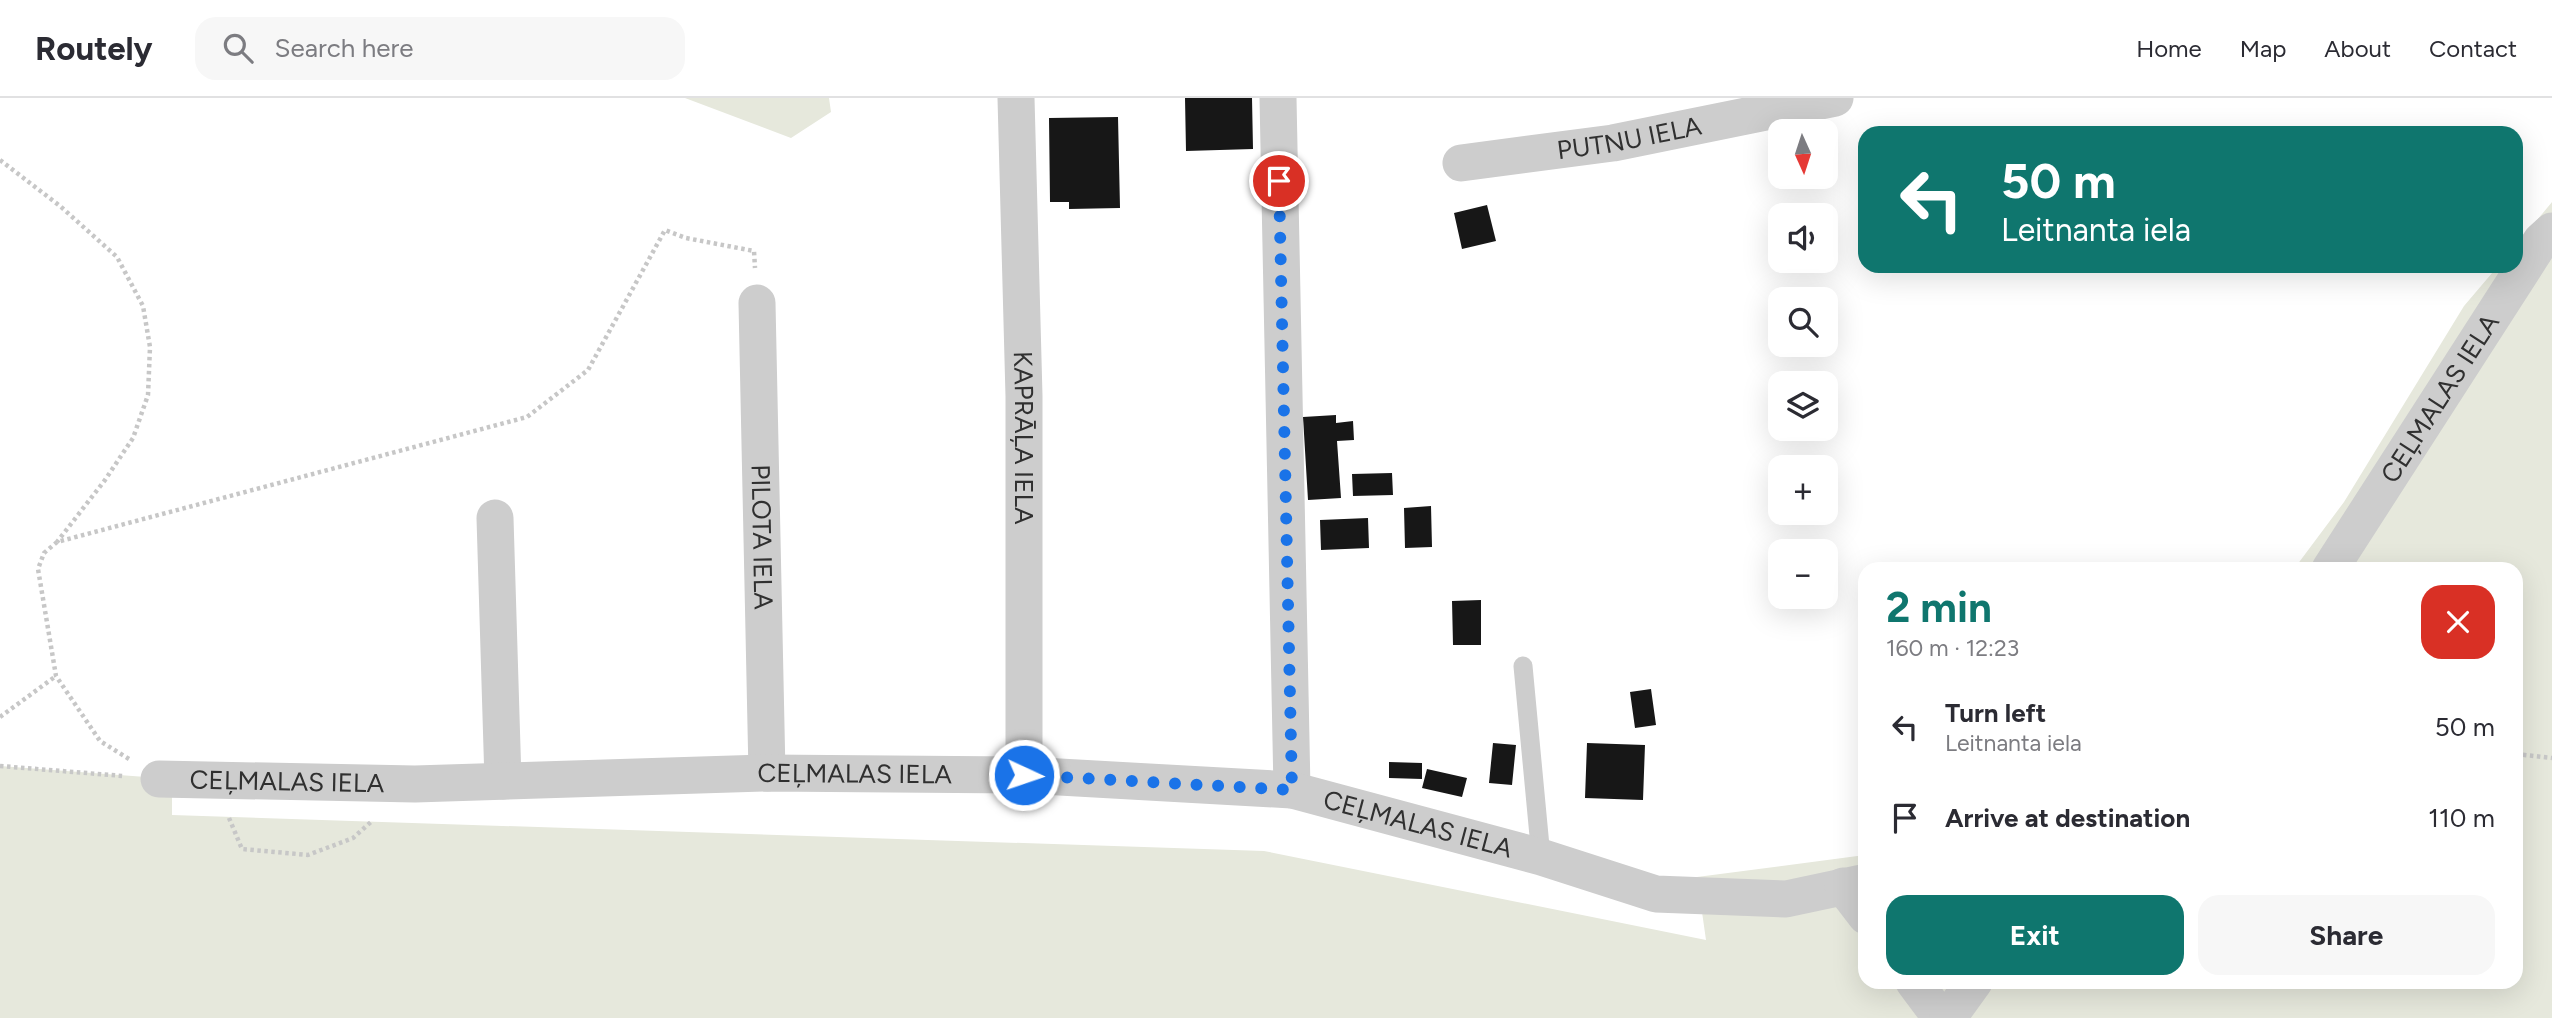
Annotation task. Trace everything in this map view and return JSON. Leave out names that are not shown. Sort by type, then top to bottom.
[{"type":"street","name":"KAPRĀĻA IELA","points":[[1016,98],[1024,409],[1024,775]]},
{"type":"street","points":[[1278,98],[1292,790]]},
{"type":"street","name":"PUTNU IELA","points":[[1461,163],[1613,143],[1835,98]]},
{"type":"street","name":"CEĻMALAS IELA","points":[[2523,268],[2541,240],[2552,231]]},
{"type":"street","name":"CEĻMALAS IELA","points":[[2334,562],[2520,273]]},
{"type":"street","name":"PILOTA IELA","points":[[757,303],[767,773]]},
{"type":"street","points":[[495,518],[503,781]]},
{"type":"street","name":"CEĻMALAS IELA","points":[[159,779],[415,783],[767,773],[1024,775],[1292,790],[1541,857],[1656,894],[1786,899],[1854,884]]},
{"type":"street","points":[[1919,989],[1941,1018]]},
{"type":"street","points":[[1948,1018],[1968,989]]},
{"type":"lane","name":"CEĻMALAS IELA","points":[[1523,666],[1541,857]]},
{"type":"path","points":[[0,160],[60,206],[117,257],[143,306],[150,347],[148,395],[133,438],[105,480],[57,542],[44,553],[38,569],[56,676],[100,741],[159,779]]},
{"type":"path","points":[[57,542],[527,417],[588,370],[665,230],[686,239],[754,251]]},
{"type":"path","points":[[0,717],[56,676]]},
{"type":"path","points":[[2523,755],[2552,758]]},
{"type":"path","points":[[0,766],[159,779]]},
{"type":"path","points":[[214,781],[242,849],[308,855],[354,838],[415,783]]},
{"type":"shaded area","points":[[685,98],[829,98],[831,112],[791,138]]},
{"type":"shaded area","points":[[2552,202],[2552,1018],[0,1018],[0,766],[159,778],[172,770],[172,815],[1264,851],[1706,940],[1697,877],[1858,856],[1858,989],[2523,989],[2523,562],[2299,562],[2344,502],[2464,306],[2492,273],[2523,273],[2523,237]]},
{"type":"building","points":[[1185,98],[1252,98],[1253,149],[1186,151]]},
{"type":"building","points":[[1118,117],[1120,208],[1069,209],[1069,202],[1050,202],[1049,118]]},
{"type":"building","points":[[1487,205],[1496,241],[1462,249],[1454,213]]},
{"type":"building","points":[[1336,415],[1336,423],[1353,421],[1354,440],[1337,441],[1341,498],[1308,500],[1303,417]]},
{"type":"building","points":[[1392,473],[1393,495],[1353,496],[1352,474]]},
{"type":"building","points":[[1431,506],[1432,547],[1405,548],[1404,508]]},
{"type":"building","points":[[1368,518],[1369,548],[1321,550],[1320,520]]},
{"type":"building","points":[[1481,600],[1481,645],[1453,645],[1452,601]]},
{"type":"building","points":[[1651,689],[1656,725],[1635,728],[1630,692]]},
{"type":"building","points":[[1493,743],[1516,745],[1512,785],[1489,783]]},
{"type":"building","points":[[1587,743],[1645,745],[1643,800],[1585,798]]},
{"type":"building","points":[[1389,762],[1422,763],[1422,779],[1389,778]]},
{"type":"building","points":[[1427,769],[1467,778],[1462,797],[1422,788]]},
{"type":"route","points":[[1024,775],[1292,790],[1279,181]]}]
